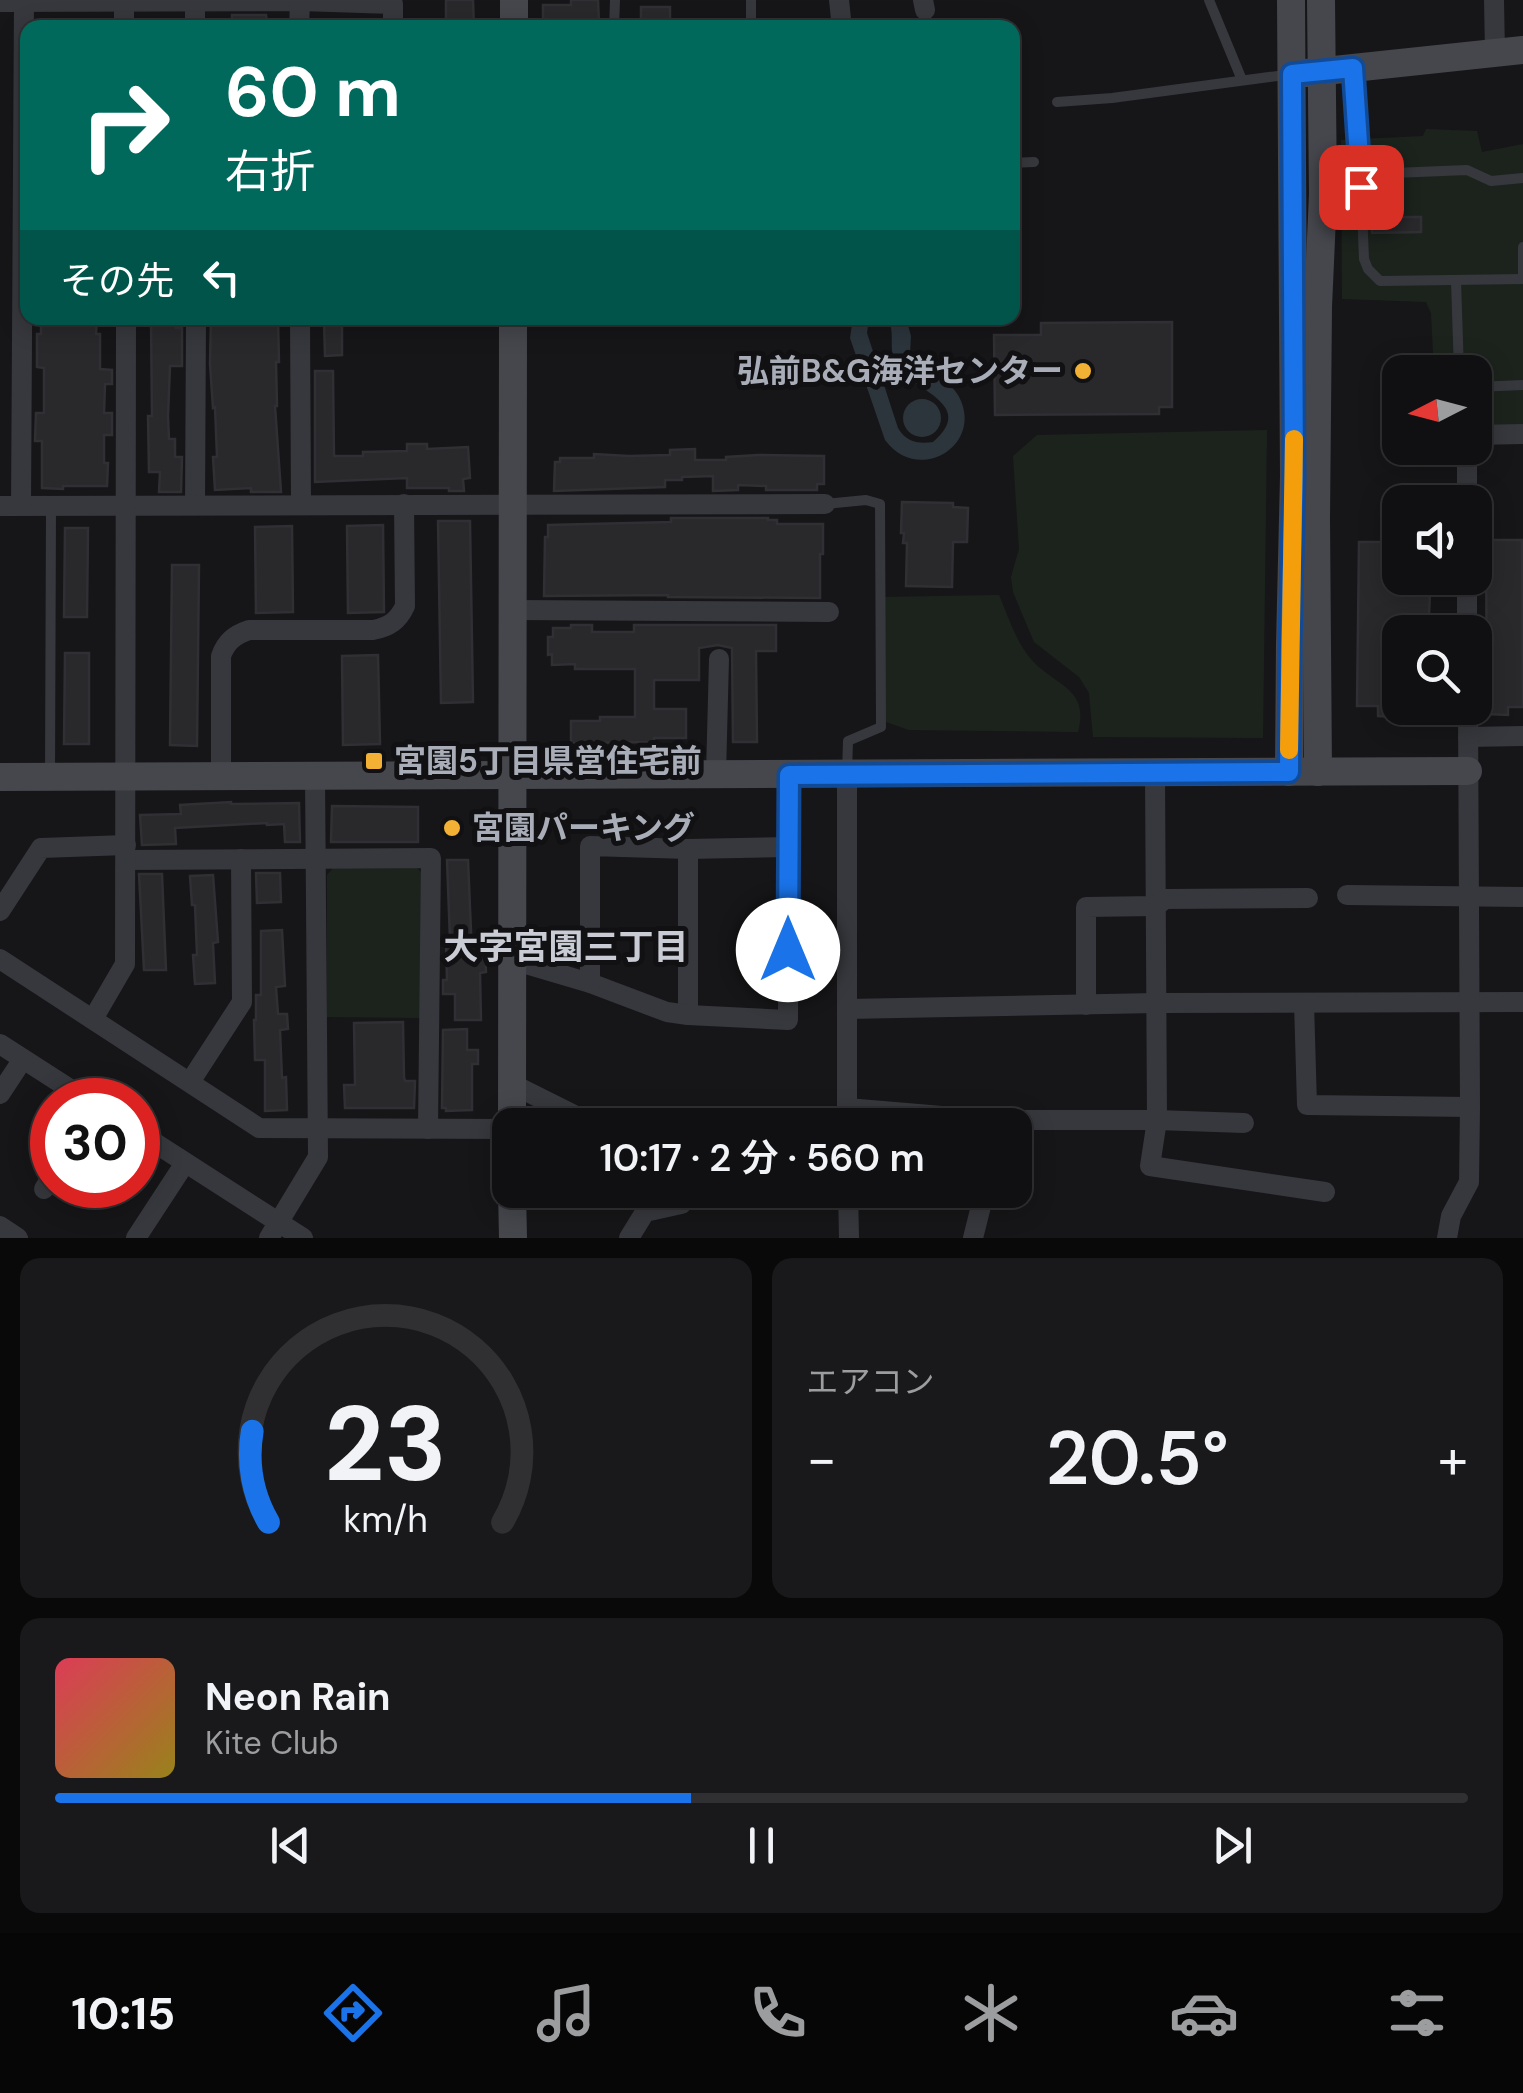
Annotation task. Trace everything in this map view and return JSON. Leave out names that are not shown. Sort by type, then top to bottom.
[{"type":"street","points":[[0,2],[300,0],[392,4],[393,20]]},
{"type":"street","points":[[1289,772],[1294,476],[1291,0]]},
{"type":"street","points":[[1318,772],[1318,326],[1324,71],[1321,0]]},
{"type":"street","points":[[1292,74],[1509,52],[1494,0]]},
{"type":"street","points":[[20,309],[10,506],[824,504]]},
{"type":"street","points":[[93,1019],[125,964],[126,325]]},
{"type":"street","points":[[195,505],[196,325]]},
{"type":"street","points":[[300,325],[302,505]]},
{"type":"street","points":[[511,1108],[513,325]]},
{"type":"street","points":[[1492,435],[1523,434]]},
{"type":"street","points":[[222,776],[224,646],[249,630],[373,630],[392,624],[405,606],[404,504]]},
{"type":"street","points":[[513,610],[829,612]]},
{"type":"street","points":[[716,775],[708,691],[719,659]]},
{"type":"street","points":[[1447,1238],[1451,1216],[1468,1182],[1468,725]]},
{"type":"street","points":[[1468,737],[1523,736]]},
{"type":"street","points":[[0,776],[1468,771]]},
{"type":"street","points":[[1155,773],[1157,1120],[1150,1166],[1326,1192]]},
{"type":"street","points":[[847,774],[847,1108]]},
{"type":"street","points":[[512,960],[590,983],[667,1012],[788,1020],[789,775]]},
{"type":"street","points":[[274,1230],[318,1158],[315,776]]},
{"type":"street","points":[[590,983],[590,846],[789,847]]},
{"type":"street","points":[[0,911],[41,848],[241,859],[432,858],[428,1129]]},
{"type":"street","points":[[688,849],[688,1016]]},
{"type":"street","points":[[190,1082],[242,1002],[241,859]]},
{"type":"street","points":[[1347,895],[1523,897]]},
{"type":"street","points":[[1086,1004],[1086,906],[1156,906],[1165,899],[1308,898]]},
{"type":"street","points":[[0,959],[259,1128],[492,1127]]},
{"type":"street","points":[[848,1009],[1523,1002]]},
{"type":"street","points":[[1304,1003],[1306,1105],[1470,1107]]},
{"type":"street","points":[[0,1044],[52,1078]]},
{"type":"street","points":[[0,1094],[22,1059]]},
{"type":"street","points":[[512,1084],[560,1108]]},
{"type":"street","points":[[1032,1121],[1244,1124]]},
{"type":"street","points":[[160,1147],[274,1230],[303,1238]]},
{"type":"street","points":[[136,1238],[185,1163]]},
{"type":"street","points":[[512,1208],[512,1238]]},
{"type":"street","points":[[629,1238],[645,1212],[663,1208]]},
{"type":"street","points":[[848,1208],[849,1238]]},
{"type":"street","points":[[973,1238],[980,1208]]},
{"type":"street","points":[[0,1226],[18,1238]]},
{"type":"lane","points":[[1210,0],[1242,80]]},
{"type":"lane","points":[[1353,68],[1364,259],[1374,277],[1385,283],[1523,277],[1523,246]]},
{"type":"lane","points":[[1057,102],[1292,74]]},
{"type":"lane","points":[[1020,163],[1034,162]]},
{"type":"lane","points":[[1361,187],[1369,174],[1467,170],[1491,181],[1523,178]]},
{"type":"lane","points":[[1456,280],[1458,355]]},
{"type":"lane","points":[[1492,386],[1523,385]]},
{"type":"lane","points":[[824,504],[866,500],[880,504],[881,727],[848,741],[847,774]]},
{"type":"lane","points":[[50,776],[51,506]]},
{"type":"shaded area","points":[[1426,129],[1477,131],[1482,152],[1523,144],[1523,429],[1492,430],[1492,355],[1433,355],[1431,313],[1426,302],[1342,299],[1341,140],[1423,136]]},
{"type":"shaded area","points":[[852,325],[870,325],[867,333],[898,428],[905,436],[922,443],[933,442],[945,429],[948,417],[945,407],[895,363],[890,325],[908,325],[910,354],[954,389],[964,413],[963,429],[956,443],[930,459],[899,453],[885,440],[850,338]]},
{"type":"shaded area","points":[[922,399],[935,405],[941,418],[935,431],[922,437],[909,431],[903,418],[909,405]]},
{"type":"shaded area","points":[[1267,430],[1263,738],[1093,737],[1089,693],[1079,677],[1034,642],[1013,592],[1011,577],[1019,549],[1013,456],[1037,435]]},
{"type":"shaded area","points":[[999,595],[1026,652],[1074,696],[1079,705],[1078,732],[909,730],[877,719],[879,597]]},
{"type":"shaded area","points":[[335,866],[416,867],[422,873],[421,1018],[327,1017],[327,875]]},
{"type":"building","points":[[446,0],[473,0],[474,20],[446,20]]},
{"type":"building","points":[[571,0],[598,0],[599,20],[543,20],[543,5],[571,5]]},
{"type":"building","points":[[641,7],[670,7],[670,20],[641,20]]},
{"type":"building","points":[[232,15],[266,15],[267,20],[232,20]]},
{"type":"building","points":[[1371,188],[1391,188],[1392,217],[1421,217],[1421,232],[1372,233]]},
{"type":"building","name":"弘前B&G海洋センター","points":[[1172,322],[1172,407],[1159,407],[1159,414],[995,415],[994,335],[1041,335],[1041,323]]},
{"type":"building","points":[[41,325],[97,325],[100,369],[112,370],[112,384],[105,384],[104,413],[112,413],[112,435],[104,435],[107,486],[42,488],[42,441],[35,441],[36,413],[44,413],[44,368],[37,367],[37,334],[41,334]]},
{"type":"building","points":[[151,325],[176,325],[182,328],[182,366],[170,366],[168,416],[169,439],[175,439],[175,457],[182,457],[181,492],[159,492],[160,472],[149,472],[148,416],[152,416]]},
{"type":"building","points":[[211,325],[278,325],[275,406],[281,492],[251,492],[251,488],[215,490],[213,457],[217,457]]},
{"type":"building","points":[[324,325],[342,325],[342,355],[325,356]]},
{"type":"building","points":[[315,371],[333,371],[334,456],[407,451],[407,444],[427,444],[427,449],[468,447],[470,478],[463,479],[464,491],[407,488],[407,478],[315,482]]},
{"type":"building","points":[[695,449],[695,460],[758,455],[824,456],[824,484],[817,484],[817,490],[766,490],[766,486],[738,485],[738,490],[713,491],[713,476],[665,480],[665,487],[554,491],[555,462],[560,462],[560,458],[594,458],[594,454],[670,455],[670,450]]},
{"type":"building","points":[[902,502],[953,503],[953,507],[968,508],[967,542],[953,542],[952,587],[906,586],[907,543],[903,543],[901,533]]},
{"type":"building","points":[[671,518],[768,518],[777,520],[777,524],[823,524],[820,598],[544,596],[548,525],[671,522]]},
{"type":"building","points":[[438,521],[470,521],[473,702],[441,703]]},
{"type":"building","points":[[383,525],[384,612],[348,613],[347,526]]},
{"type":"building","points":[[292,526],[293,612],[256,613],[255,527]]},
{"type":"building","points":[[65,528],[88,528],[87,617],[64,617]]},
{"type":"building","points":[[1492,540],[1522,540],[1523,707],[1508,707],[1508,715],[1492,714],[1492,615],[1486,615],[1486,595],[1492,595]]},
{"type":"building","points":[[1359,542],[1382,542],[1382,595],[1430,595],[1429,615],[1382,615],[1382,716],[1378,716],[1378,706],[1357,706]]},
{"type":"building","points":[[172,565],[199,565],[197,746],[170,745]]},
{"type":"building","points":[[592,625],[592,632],[634,632],[634,625],[776,625],[776,651],[756,651],[757,742],[733,742],[732,648],[718,645],[699,648],[699,680],[654,680],[654,709],[686,709],[686,738],[571,743],[571,721],[635,717],[635,669],[552,665],[548,637],[553,637],[553,628]]},
{"type":"building","points":[[65,653],[89,653],[89,744],[64,744]]},
{"type":"building","points":[[378,655],[380,744],[343,745],[342,656]]},
{"type":"building","points":[[299,803],[300,842],[285,842],[284,824],[267,823],[175,828],[176,844],[142,845],[140,815],[181,814],[180,805]]},
{"type":"building","points":[[332,806],[418,807],[418,842],[331,842]]},
{"type":"building","points":[[447,860],[468,860],[472,955],[485,954],[486,972],[480,973],[481,1020],[455,1020],[455,994],[443,994],[443,980],[447,980],[446,940],[450,940]]},
{"type":"building","points":[[256,873],[280,873],[281,902],[257,903]]},
{"type":"building","points":[[139,874],[162,874],[166,970],[144,970]]},
{"type":"building","points":[[213,875],[218,942],[213,943],[215,983],[195,984],[195,905],[190,876]]},
{"type":"building","points":[[282,930],[285,986],[276,987],[278,1014],[287,1014],[288,1029],[280,1030],[287,1110],[265,1111],[265,1060],[255,1060],[254,1020],[256,995],[261,995],[261,931]]},
{"type":"building","points":[[403,1022],[404,1077],[405,1081],[415,1081],[414,1108],[345,1108],[344,1085],[355,1085],[354,1023]]},
{"type":"building","points":[[467,1029],[467,1050],[478,1050],[478,1064],[472,1064],[472,1110],[446,1111],[442,1108],[443,1030]]},
{"type":"slow traffic","points":[[1289,750],[1294,439]]},
{"type":"place","name":"弘前B&G海洋センター","points":[[1083,371]]},
{"type":"place","name":"宮園5丁目県営住宅前","points":[[374,761]]},
{"type":"place","name":"宮園パーキング","points":[[452,828]]},
{"type":"district","name":"大字宮園三丁目","points":[[566,947]]},
{"type":"route","points":[[788,950],[789,775],[1289,772],[1294,476],[1292,74],[1353,68],[1361,187]]}]
